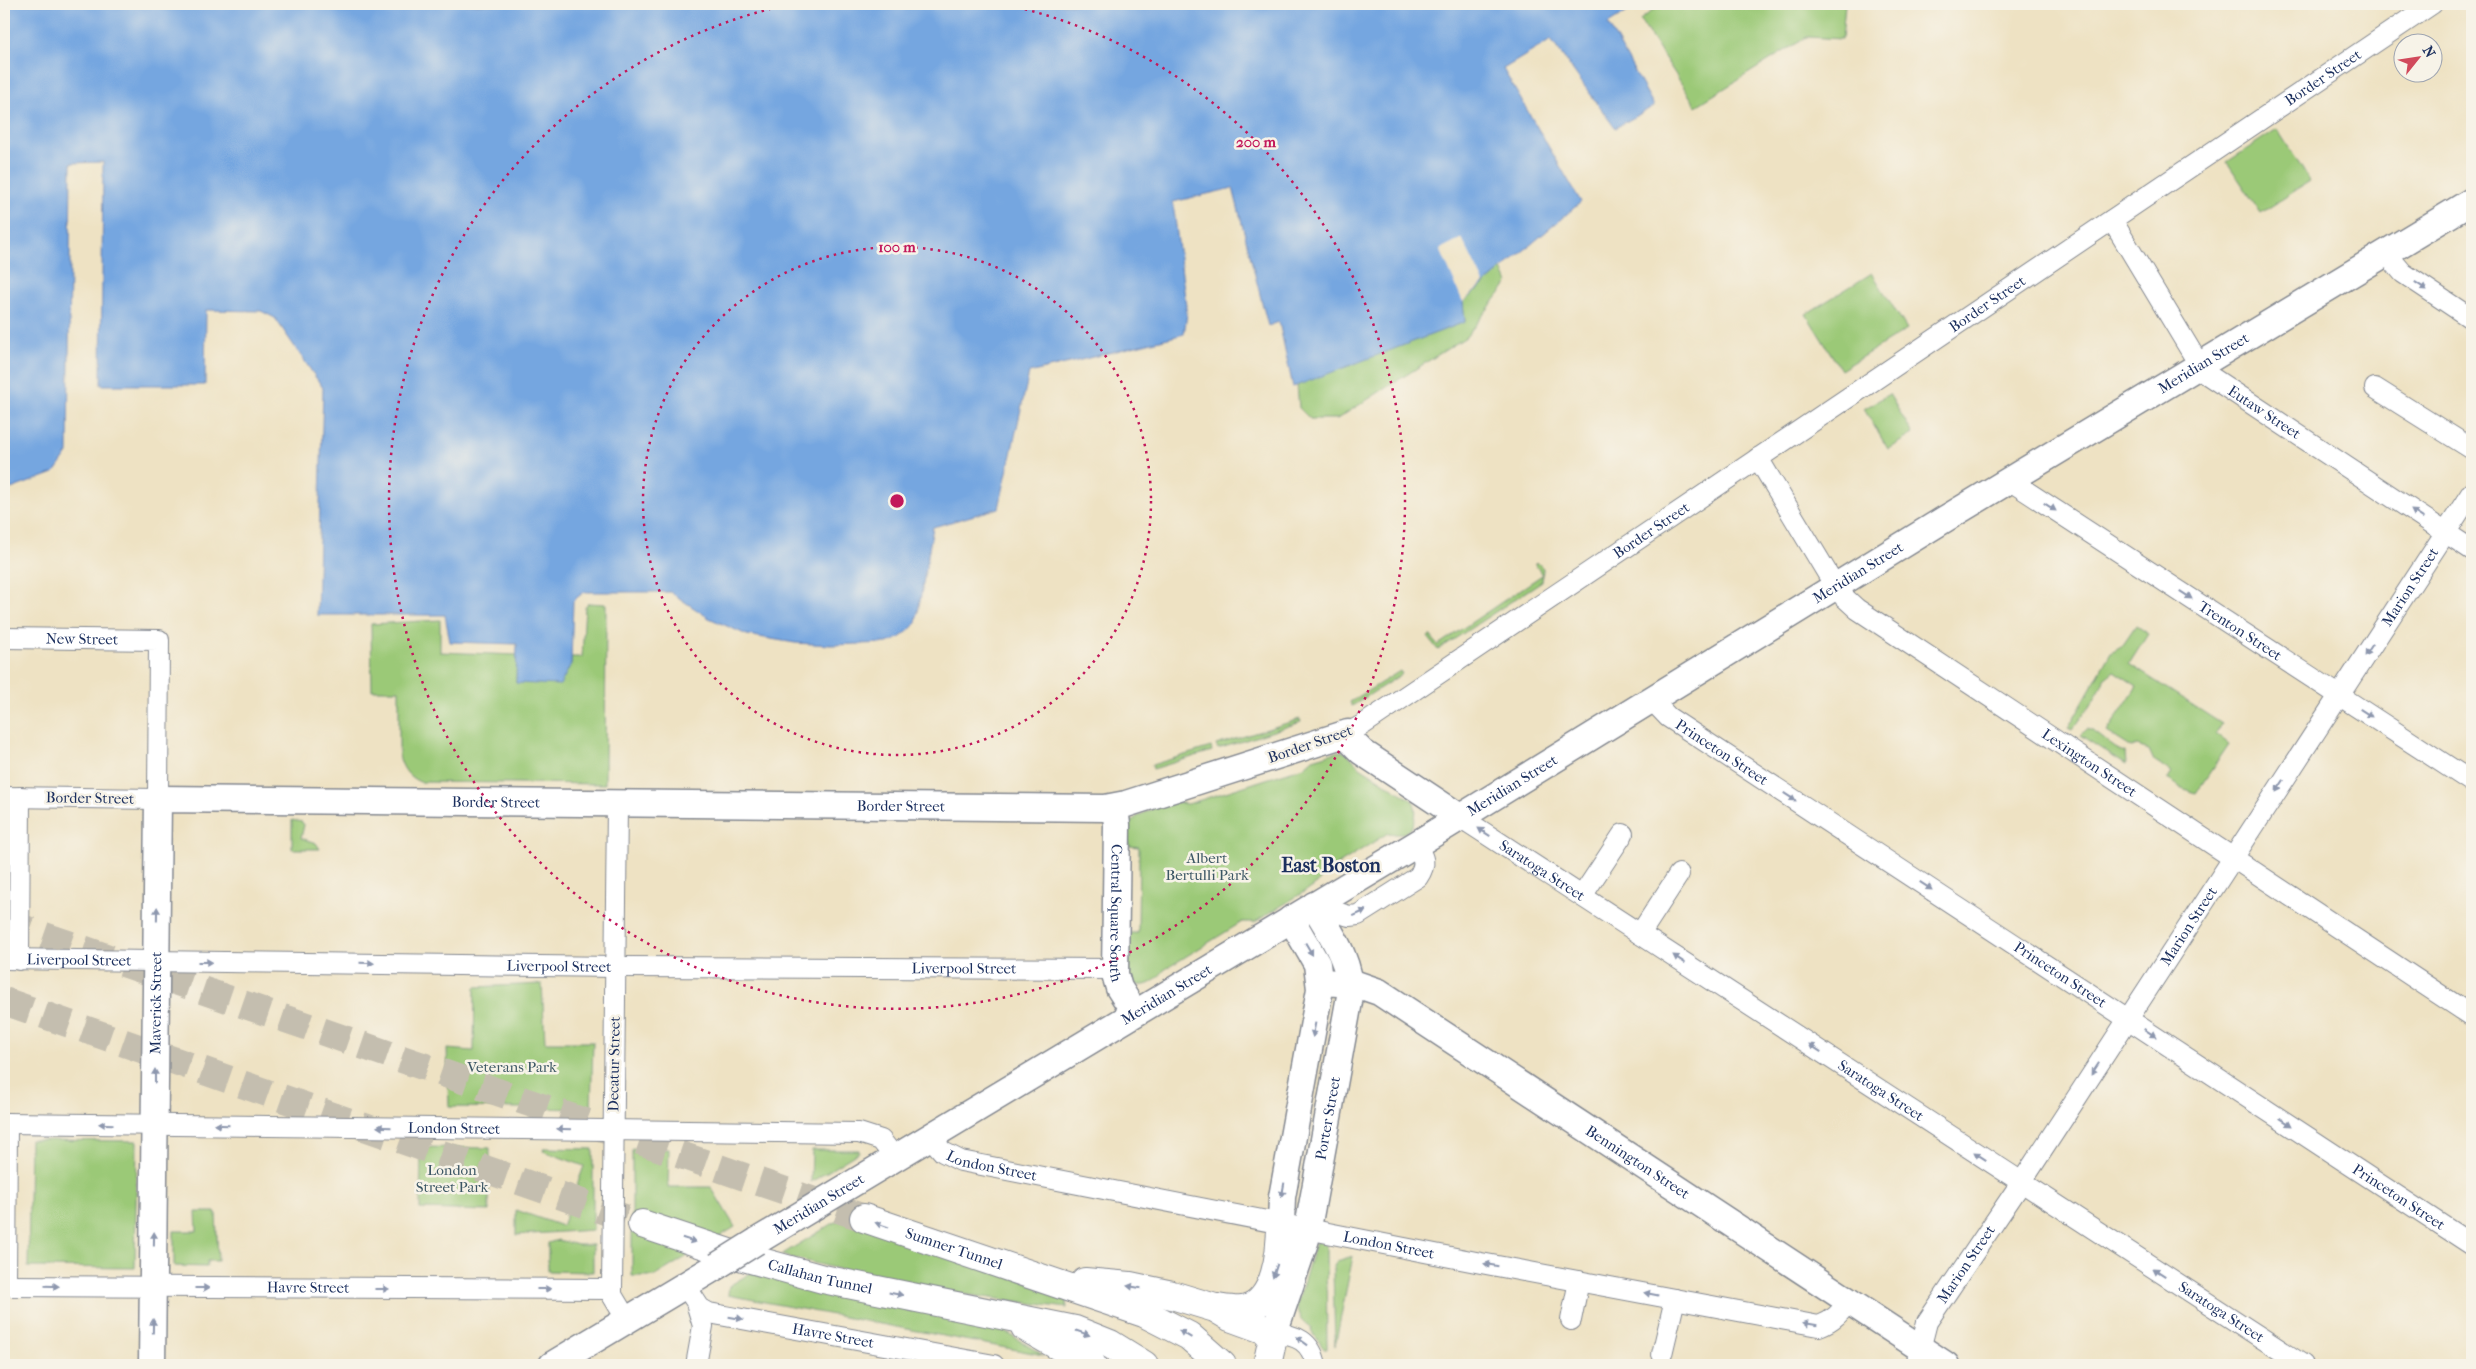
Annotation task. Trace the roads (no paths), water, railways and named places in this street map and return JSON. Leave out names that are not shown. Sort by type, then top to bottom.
[{"type":"highway","name":"Sumner Tunnel","points":[[864,1218],[1044,1280]]},
{"type":"highway","name":"Callahan Tunnel","points":[[642,1224],[729,1253],[823,1279],[1002,1314],[1089,1334],[1110,1344],[1144,1365]]},
{"type":"highway","points":[[1044,1280],[1130,1286],[1164,1293],[1215,1308],[1245,1309],[1264,1294],[1272,1282],[1294,1226]]},
{"type":"highway","points":[[1044,1280],[1160,1320],[1194,1340],[1222,1365]]},
{"type":"highway","points":[[1215,1308],[1230,1317],[1274,1333],[1267,1365]]},
{"type":"highway","points":[[1002,1314],[1092,1365]]},
{"type":"main road","name":"Meridian Street","points":[[552,1365],[627,1320],[691,1295],[717,1266],[757,1241],[1416,844],[2009,480],[2472,201]]},
{"type":"main road","name":"Border Street","points":[[158,799],[1115,807],[1348,732]]},
{"type":"main road","points":[[1348,732],[1353,744],[1362,752],[1460,817]]},
{"type":"main road","name":"Maverick Street","points":[[152,1365],[158,799]]},
{"type":"main road","name":"Central Square South","points":[[1115,807],[1117,824],[1115,969],[1117,983],[1135,1013]]},
{"type":"main road","name":"Porter Street","points":[[1274,1333],[1294,1226],[1349,1003],[1350,983],[1342,953],[1314,905]]},
{"type":"main road","name":"Porter Street","points":[[1291,919],[1317,964],[1321,982],[1320,998],[1282,1197],[1294,1226]]},
{"type":"main road","name":"Bennington Street","points":[[1321,982],[1362,985],[1378,992],[1848,1301],[1918,1356],[1946,1365]]},
{"type":"street","name":"Border Street","points":[[1348,732],[1364,724],[2432,4]]},
{"type":"street","name":"Eutaw Street","points":[[2112,220],[2200,366],[2216,381],[2472,550]]},
{"type":"street","points":[[2386,253],[2403,273],[2472,319]]},
{"type":"street","points":[[2375,388],[2472,449]]},
{"type":"street","name":"Lexington Street","points":[[1758,458],[1835,586],[1844,598],[1857,609],[2472,1016]]},
{"type":"street","name":"Trenton Street","points":[[2009,480],[2472,782]]},
{"type":"street","name":"Marion Street","points":[[1918,1356],[1927,1322],[2021,1182],[2472,492]]},
{"type":"street","name":"New Street","points":[[4,638],[159,640]]},
{"type":"street","name":"Maverick Street","points":[[158,799],[159,640]]},
{"type":"street","name":"Princeton Street","points":[[1651,698],[1668,717],[2472,1245]]},
{"type":"street","name":"Border Street","points":[[12,797],[158,799]]},
{"type":"street","points":[[11,959],[12,797]]},
{"type":"street","name":"Decatur Street","points":[[616,804],[612,1290],[627,1320]]},
{"type":"street","name":"Saratoga Street","points":[[1460,817],[2303,1365]]},
{"type":"street","points":[[1582,896],[1623,834]]},
{"type":"street","points":[[1640,934],[1679,874]]},
{"type":"street","name":"Liverpool Street","points":[[11,959],[615,967],[1115,969]]},
{"type":"street","points":[[5,1286],[6,1123]]},
{"type":"street","name":"London Street","points":[[6,1123],[864,1134],[881,1140],[895,1158]]},
{"type":"street","name":"London Street","points":[[930,1137],[943,1152],[961,1161],[1819,1326],[1829,1323],[1838,1315],[1848,1301]]},
{"type":"street","points":[[1571,1320],[1580,1281]]},
{"type":"street","name":"Havre Street","points":[[5,1286],[612,1290]]},
{"type":"street","points":[[691,1295],[703,1326],[696,1365]]},
{"type":"street","name":"Havre Street","points":[[691,1295],[710,1313],[994,1365]]},
{"type":"street","points":[[1662,1354],[1675,1299]]},
{"type":"street","points":[[1274,1333],[1301,1339],[1312,1352],[1316,1365]]},
{"type":"water","points":[[4,4],[1640,4],[1608,24],[1654,106],[1615,128],[1551,40],[1503,69],[1581,202],[1463,302],[1465,322],[1293,387],[1279,322],[1268,326],[1233,188],[1173,202],[1187,314],[1184,334],[1029,373],[999,508],[933,527],[916,623],[896,640],[887,643],[831,645],[795,643],[747,635],[709,618],[670,592],[584,592],[573,601],[571,664],[560,685],[516,683],[517,644],[450,642],[445,615],[317,615],[323,388],[275,318],[261,311],[206,310],[205,385],[101,385],[103,162],[71,163],[68,453],[54,473],[11,489],[4,482]]},
{"type":"tunnel","points":[[4,922],[864,1218]]},
{"type":"tunnel","points":[[4,1001],[642,1224]]},
{"type":"district","name":"East Boston","points":[[1331,865]]},
{"type":"park label","name":"Albert Bertulli Park","points":[[1207,866]]},
{"type":"park label","name":"Veterans Park","points":[[512,1067]]},
{"type":"park label","name":"London Street Park","points":[[452,1178]]}]
